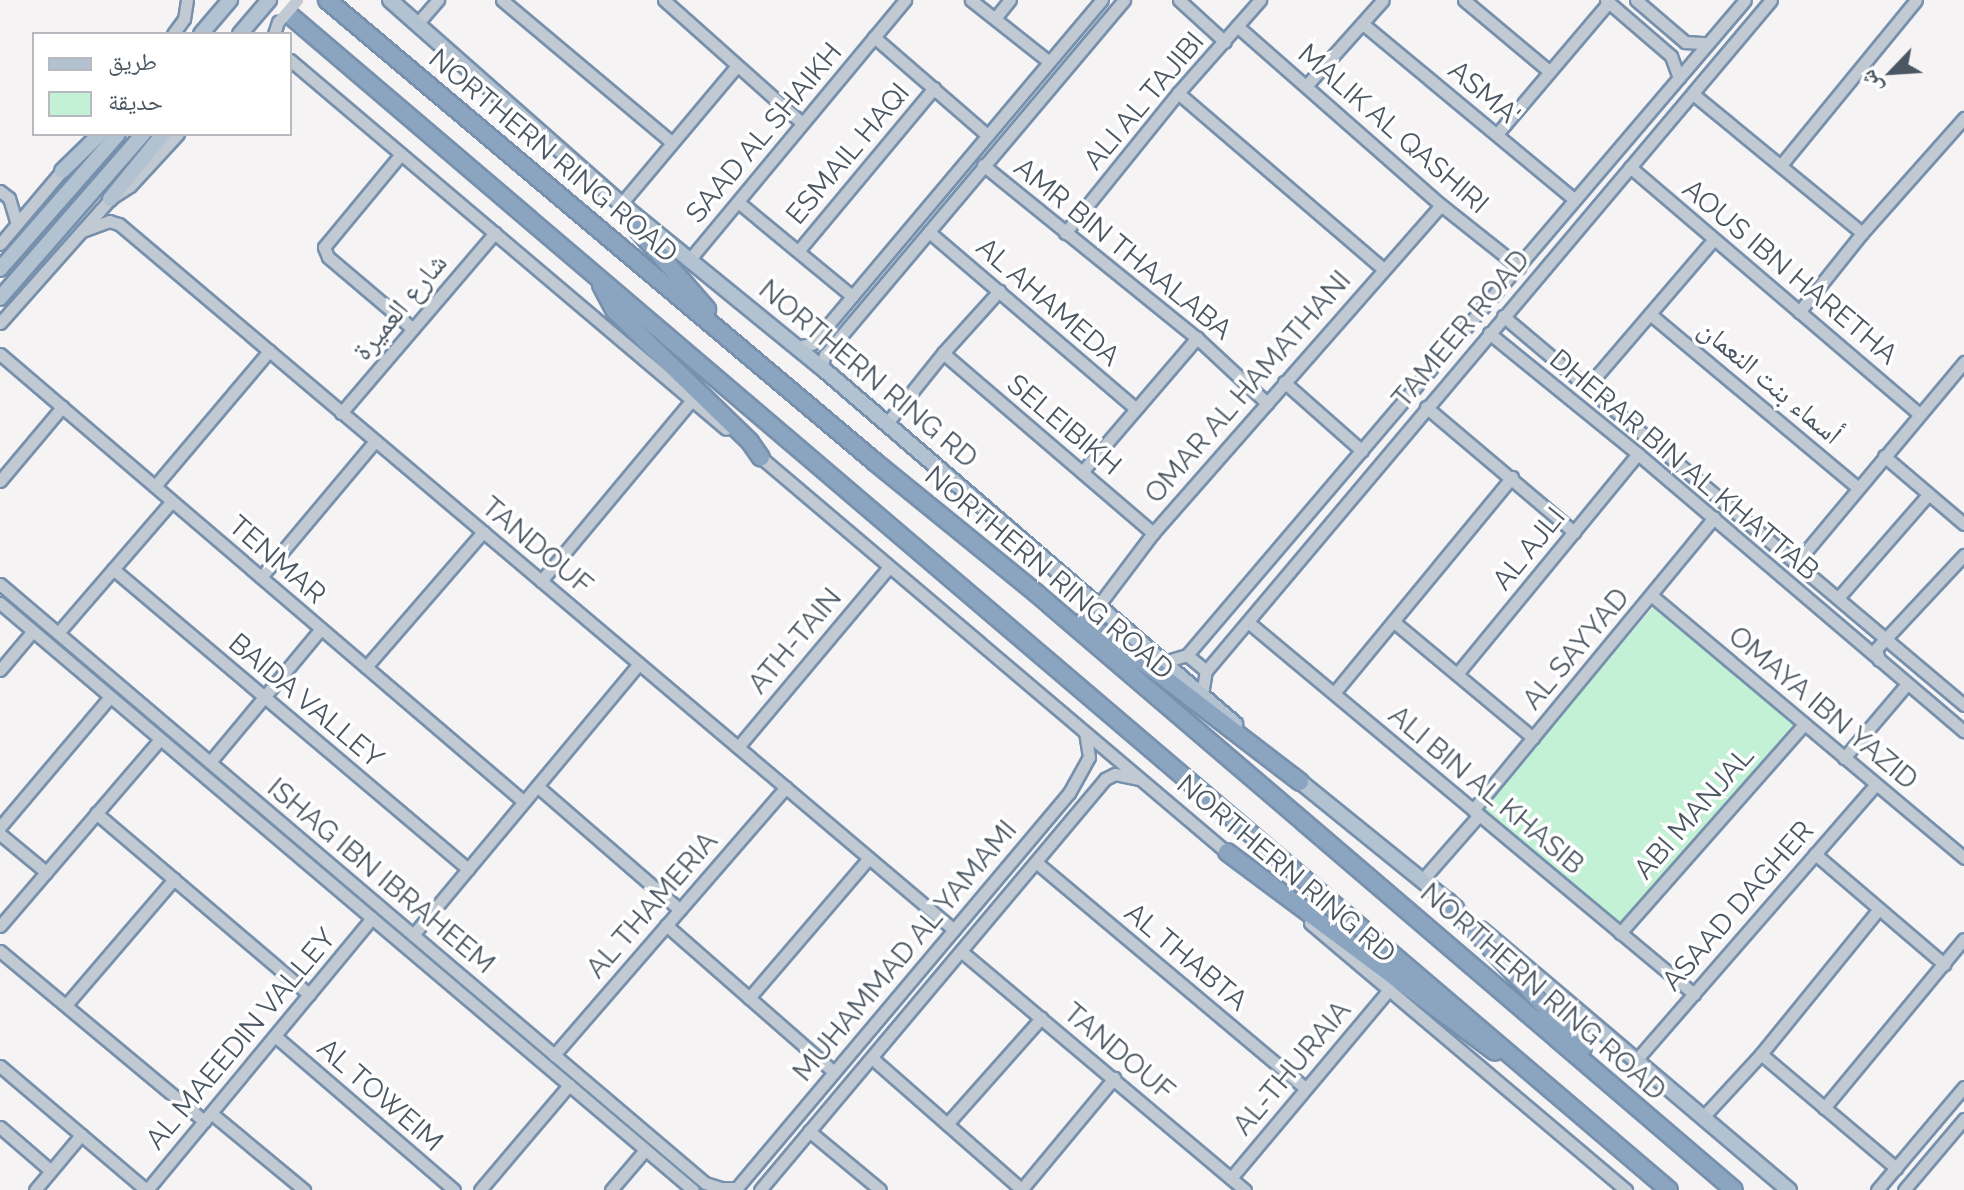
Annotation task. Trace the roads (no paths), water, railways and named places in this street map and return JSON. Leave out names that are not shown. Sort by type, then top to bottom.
[{"type":"highway","name":"NORTHERN RING ROAD","points":[[327,0],[1036,593],[1734,1190]]},
{"type":"highway","points":[[292,33],[596,276],[1669,1190]]},
{"type":"highway","points":[[623,205],[631,222],[730,339]]},
{"type":"highway","points":[[596,276],[615,311],[750,442],[761,458]]},
{"type":"highway","points":[[1036,593],[1158,673],[1300,782]]},
{"type":"highway","points":[[1227,852],[1489,1048],[1567,1100]]},
{"type":"highway","points":[[1447,901],[1644,1114]]},
{"type":"main road","points":[[203,32],[230,0]]},
{"type":"main road","points":[[242,32],[269,0]]},
{"type":"main road","name":"NORTHERN RING RD","points":[[390,0],[623,205],[796,347],[823,361],[887,423],[1300,782],[1423,879],[1789,1190]]},
{"type":"main road","points":[[62,171],[98,136]]},
{"type":"main road","points":[[0,269],[116,136]]},
{"type":"main road","points":[[0,298],[141,136]]},
{"type":"main road","points":[[110,199],[161,136]]},
{"type":"street","points":[[174,32],[184,19],[187,0]]},
{"type":"street","points":[[281,24],[297,0]]},
{"type":"street","points":[[417,24],[438,0]]},
{"type":"street","points":[[502,0],[671,142]]},
{"type":"street","points":[[664,0],[802,123]]},
{"type":"street","name":"SAAD AL SHAIKH","points":[[690,259],[905,0]]},
{"type":"street","points":[[971,0],[1048,61]]},
{"type":"street","points":[[996,17],[1010,0]]},
{"type":"street","points":[[796,347],[812,344],[1102,0]]},
{"type":"street","points":[[812,344],[823,361],[983,165],[1124,0]]},
{"type":"street","points":[[1179,0],[1225,42]]},
{"type":"street","name":"ALI AL TAJIBI","points":[[1065,233],[1178,93],[1260,0]]},
{"type":"street","points":[[1306,86],[1383,0]]},
{"type":"street","points":[[1464,0],[1549,71]]},
{"type":"street","points":[[1636,0],[1685,42],[1707,43]]},
{"type":"street","points":[[1164,662],[1187,655],[1745,0]]},
{"type":"street","name":"TAMEER ROAD","points":[[1206,671],[1771,0]]},
{"type":"street","points":[[1781,165],[1916,0]]},
{"type":"street","points":[[1497,134],[1608,1],[1671,56],[1679,78]]},
{"type":"street","name":"ASMA'","points":[[1363,24],[1574,199]]},
{"type":"street","name":"MALIK AL QASHIRI","points":[[1237,26],[1441,205],[1519,267]]},
{"type":"street","points":[[874,37],[987,135]]},
{"type":"street","points":[[1671,56],[1685,42]]},
{"type":"street","name":"NORTHERN RING RD","points":[[292,62],[1626,1190]]},
{"type":"street","points":[[623,205],[671,142],[736,67]]},
{"type":"street","points":[[292,72],[332,95]]},
{"type":"street","name":"ESMAIL HAQI","points":[[799,250],[934,88]]},
{"type":"street","points":[[1178,93],[1383,269]]},
{"type":"street","points":[[1693,94],[1862,233]]},
{"type":"street","points":[[1799,312],[1862,233],[1964,118]]},
{"type":"street","points":[[0,244],[89,136]]},
{"type":"street","points":[[0,323],[110,199],[130,186],[176,136]]},
{"type":"street","points":[[401,154],[325,243],[325,250],[328,257],[413,329]]},
{"type":"street","name":"AMR BIN THAALABA","points":[[983,165],[1197,338],[1267,403]]},
{"type":"street","name":"AOUS IBN HARETHA","points":[[1630,167],[1919,414]]},
{"type":"street","points":[[0,191],[9,198],[17,224]]},
{"type":"street","points":[[738,202],[852,296]]},
{"type":"street","name":"OMAR AL HAMATHANI","points":[[1098,606],[1153,533],[1441,205]]},
{"type":"street","name":"TANDOUF","points":[[82,231],[109,221],[119,224],[954,930]]},
{"type":"street","name":"AL AHAMEDA","points":[[929,232],[1136,409]]},
{"type":"street","name":"شارع العميرة","points":[[341,413],[495,233]]},
{"type":"street","points":[[1588,386],[1713,240]]},
{"type":"street","points":[[887,423],[943,353],[999,291]]},
{"type":"street","name":"أسماء بنت النعمان","points":[[1650,314],[1858,488]]},
{"type":"street","name":"DHERAR BIN AL KHATTAB","points":[[1503,316],[1964,705]]},
{"type":"street","points":[[1505,345],[1503,331],[1518,328]]},
{"type":"street","name":"DHERAR BIN AL KHATTAB","points":[[1489,333],[1638,454],[1964,731]]},
{"type":"street","points":[[1082,472],[1197,338]]},
{"type":"street","points":[[1454,342],[1469,356]]},
{"type":"street","points":[[155,486],[269,351]]},
{"type":"street","name":"SELEIBIKH","points":[[943,353],[1153,533]]},
{"type":"street","name":"TENMAR","points":[[0,354],[524,802]]},
{"type":"street","points":[[1443,355],[1458,369]]},
{"type":"street","points":[[1797,562],[1964,362]]},
{"type":"street","points":[[1284,382],[1362,451]]},
{"type":"street","points":[[541,581],[692,400]]},
{"type":"street","points":[[0,481],[62,407]]},
{"type":"street","points":[[1426,407],[1574,532]]},
{"type":"street","points":[[261,577],[375,441]]},
{"type":"street","name":"AL AJLI","points":[[1457,674],[1638,454]]},
{"type":"street","points":[[1884,456],[1964,524]]},
{"type":"street","points":[[1334,693],[1512,477]]},
{"type":"street","points":[[1838,598],[1928,495]]},
{"type":"street","points":[[58,633],[172,501]]},
{"type":"street","name":"AL SAYYAD","points":[[1423,879],[1533,738],[1714,518]]},
{"type":"street","points":[[366,667],[483,532]]},
{"type":"street","points":[[1880,660],[1876,649],[1886,642],[1964,555]]},
{"type":"street","name":"ATH-TAIN","points":[[738,747],[889,567]]},
{"type":"street","name":"BAIDA VALLEY","points":[[113,569],[468,869]]},
{"type":"street","name":"ISHAG IBN IBRAHEEM","points":[[0,584],[696,1175],[712,1186],[736,1189]]},
{"type":"street","name":"OMAYA IBN YAZID","points":[[1651,595],[1964,858]]},
{"type":"street","name":"ISHAG IBN IBRAHEEM","points":[[0,603],[691,1189]]},
{"type":"street","points":[[1848,635],[1868,641],[1873,635],[1860,617]]},
{"type":"street","name":"ALI BIN AL KHASIB","points":[[1248,622],[1694,994]]},
{"type":"street","points":[[1394,622],[1533,738]]},
{"type":"street","points":[[210,762],[321,629]]},
{"type":"street","points":[[0,670],[33,631]]},
{"type":"street","points":[[1187,655],[1206,671],[1202,695]]},
{"type":"street","points":[[413,935],[639,664]]},
{"type":"street","points":[[1844,758],[1907,684]]},
{"type":"street","points":[[0,827],[110,697]]},
{"type":"street","name":"ABI MANJAL","points":[[1620,933],[1804,724]]},
{"type":"street","name":"MUHAMMAD AL YAMAMI","points":[[736,1189],[1069,793],[1089,757],[1085,733]]},
{"type":"street","points":[[0,926],[160,739]]},
{"type":"street","name":"MUHAMMAD AL YAMAMI","points":[[760,1190],[1105,779],[1115,774],[1140,779]]},
{"type":"street","name":"ASAAD DAGHER","points":[[1637,1059],[1876,784]]},
{"type":"street","points":[[537,786],[680,910]]},
{"type":"street","name":"AL THAMERIA","points":[[554,1055],[786,787]]},
{"type":"street","points":[[1069,793],[1078,789],[1084,806]]},
{"type":"street","points":[[96,813],[309,994]]},
{"type":"street","points":[[0,834],[46,872]]},
{"type":"street","points":[[1815,854],[1944,964]]},
{"type":"street","points":[[749,998],[869,858]]},
{"type":"street","name":"AL THABTA","points":[[1037,863],[1305,1088]]},
{"type":"street","points":[[325,878],[333,867]]},
{"type":"street","points":[[66,1005],[174,879]]},
{"type":"street","points":[[1704,1116],[1761,1054],[1879,909]]},
{"type":"street","name":"AL MAEEDIN VALLEY","points":[[147,1190],[372,918]]},
{"type":"street","points":[[666,925],[834,1072]]},
{"type":"street","points":[[1824,1108],[1964,939]]},
{"type":"street","points":[[0,951],[304,1190]]},
{"type":"street","name":"TANDOUF","points":[[962,952],[1245,1190]]},
{"type":"street","name":"AL-THURAIA","points":[[1231,1178],[1389,990]]},
{"type":"street","points":[[947,1124],[1041,1018]]},
{"type":"street","name":"AL TOWEIM","points":[[275,1036],[454,1190]]},
{"type":"street","points":[[1761,1054],[1896,1168]]},
{"type":"street","points":[[873,1059],[1022,1190],[1114,1078]]},
{"type":"street","points":[[0,1066],[147,1190]]},
{"type":"street","points":[[480,1190],[569,1085]]},
{"type":"street","points":[[1877,1190],[1964,1087]]},
{"type":"street","points":[[807,1105],[822,1117]]},
{"type":"street","points":[[1904,1190],[1964,1119]]},
{"type":"street","points":[[0,1127],[51,1171]]},
{"type":"street","points":[[809,1131],[880,1190]]},
{"type":"street","points":[[35,1190],[81,1135]]},
{"type":"street","points":[[611,1190],[645,1150]]},
{"type":"street","points":[[691,1189],[701,1187],[696,1175]]}]
